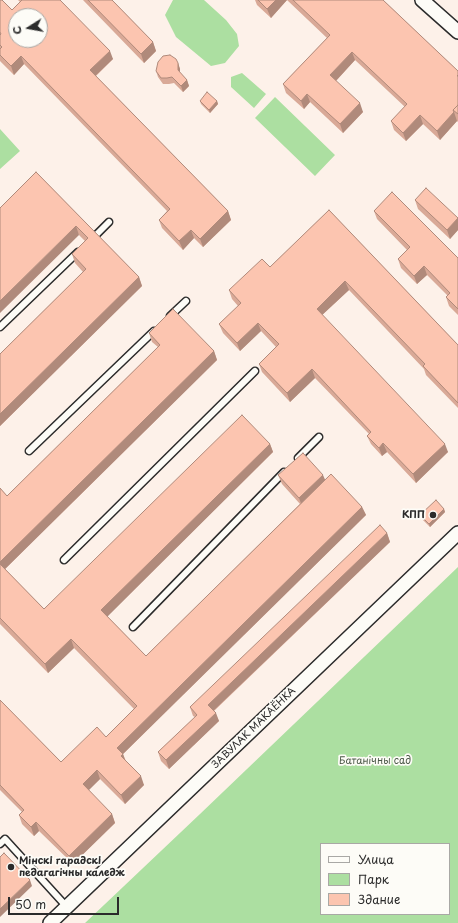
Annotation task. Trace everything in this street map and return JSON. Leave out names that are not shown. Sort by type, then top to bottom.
[{"type":"street","points":[[422,0],[458,32]]},
{"type":"street","name":"ЗАВУЛАК МАКАЁНКА","points":[[50,923],[66,906],[458,533]]},
{"type":"lane","points":[[94,237],[109,222]]},
{"type":"lane","points":[[0,327],[82,248]]},
{"type":"lane","points":[[164,322],[186,300]]},
{"type":"lane","points":[[29,451],[158,327]]},
{"type":"lane","points":[[64,560],[255,371]]},
{"type":"lane","points":[[292,464],[319,437]]},
{"type":"lane","points":[[133,626],[286,470]]},
{"type":"lane","points":[[0,834],[2,841],[66,906]]},
{"type":"green space","points":[[173,0],[204,0],[226,20],[237,34],[239,46],[225,63],[211,66],[176,37],[165,15]]},
{"type":"green space","points":[[242,73],[266,94],[254,108],[231,87],[231,77]]},
{"type":"green space","points":[[275,97],[335,155],[315,176],[255,118]]},
{"type":"green space","points":[[0,129],[20,151],[0,169]]},
{"type":"green space","name":"Батанічны сад","points":[[458,567],[458,923],[85,923],[200,814]]},
{"type":"building","points":[[0,0],[2,0],[10,8],[8,8],[8,48],[48,48],[48,8],[14,8],[22,0],[60,0],[110,51],[90,70],[228,211],[200,239],[191,230],[179,241],[159,220],[170,209],[21,56],[11,66],[0,55],[0,49],[2,47],[0,45]]},
{"type":"building","points":[[88,0],[112,0],[153,42],[141,54]]},
{"type":"building","points":[[258,0],[276,0],[267,9]]},
{"type":"building","points":[[293,0],[383,0],[458,71],[458,105],[453,110],[454,112],[437,131],[420,115],[403,133],[391,121],[407,104],[352,52],[330,75],[360,103],[340,124],[307,94],[301,101],[283,84],[330,35]]},
{"type":"building","points":[[170,55],[176,59],[178,63],[178,70],[187,80],[181,86],[172,77],[161,78],[156,71],[158,62],[163,56]]},
{"type":"building","points":[[207,92],[217,101],[209,110],[200,101]]},
{"type":"building","points":[[458,105],[458,114],[453,110]]},
{"type":"building","points":[[36,172],[139,277],[0,414],[0,354],[86,269],[72,254],[88,238],[76,226],[0,301],[0,208]]},
{"type":"building","points":[[426,188],[458,218],[447,230],[415,200]]},
{"type":"building","points":[[392,192],[458,258],[458,309],[446,297],[450,293],[424,266],[414,276],[398,259],[410,247],[374,211]]},
{"type":"building","points":[[329,210],[458,345],[458,403],[423,366],[425,364],[345,281],[317,309],[445,444],[413,474],[383,443],[379,448],[367,436],[371,432],[312,369],[287,393],[259,364],[279,344],[258,323],[237,343],[219,324],[241,303],[229,290],[262,259],[270,267]]},
{"type":"building","points":[[173,309],[214,351],[0,562],[0,488],[7,496],[160,345],[149,333]]},
{"type":"building","points":[[242,415],[270,444],[101,610],[146,656],[331,474],[362,507],[117,748],[123,754],[121,756],[141,776],[121,795],[97,770],[83,784],[112,814],[69,856],[36,822],[31,827],[19,815],[24,810],[0,785],[0,700],[61,762],[97,727],[106,737],[137,706],[71,639],[45,664],[0,618],[0,564],[44,609]]},
{"type":"building","points":[[303,453],[323,475],[299,498],[278,475]]},
{"type":"building","name":"КПП","points":[[436,500],[444,509],[429,524],[420,515]]},
{"type":"building","points":[[380,525],[387,533],[208,705],[216,713],[166,760],[158,752],[197,715],[190,707]]},
{"type":"building","points":[[4,853],[30,880],[0,909],[0,857]]},
{"type":"place","name":"КПП","points":[[433,515]]},
{"type":"place","name":"Мінскі гарадскі педагагічны каледж","points":[[11,867]]}]
